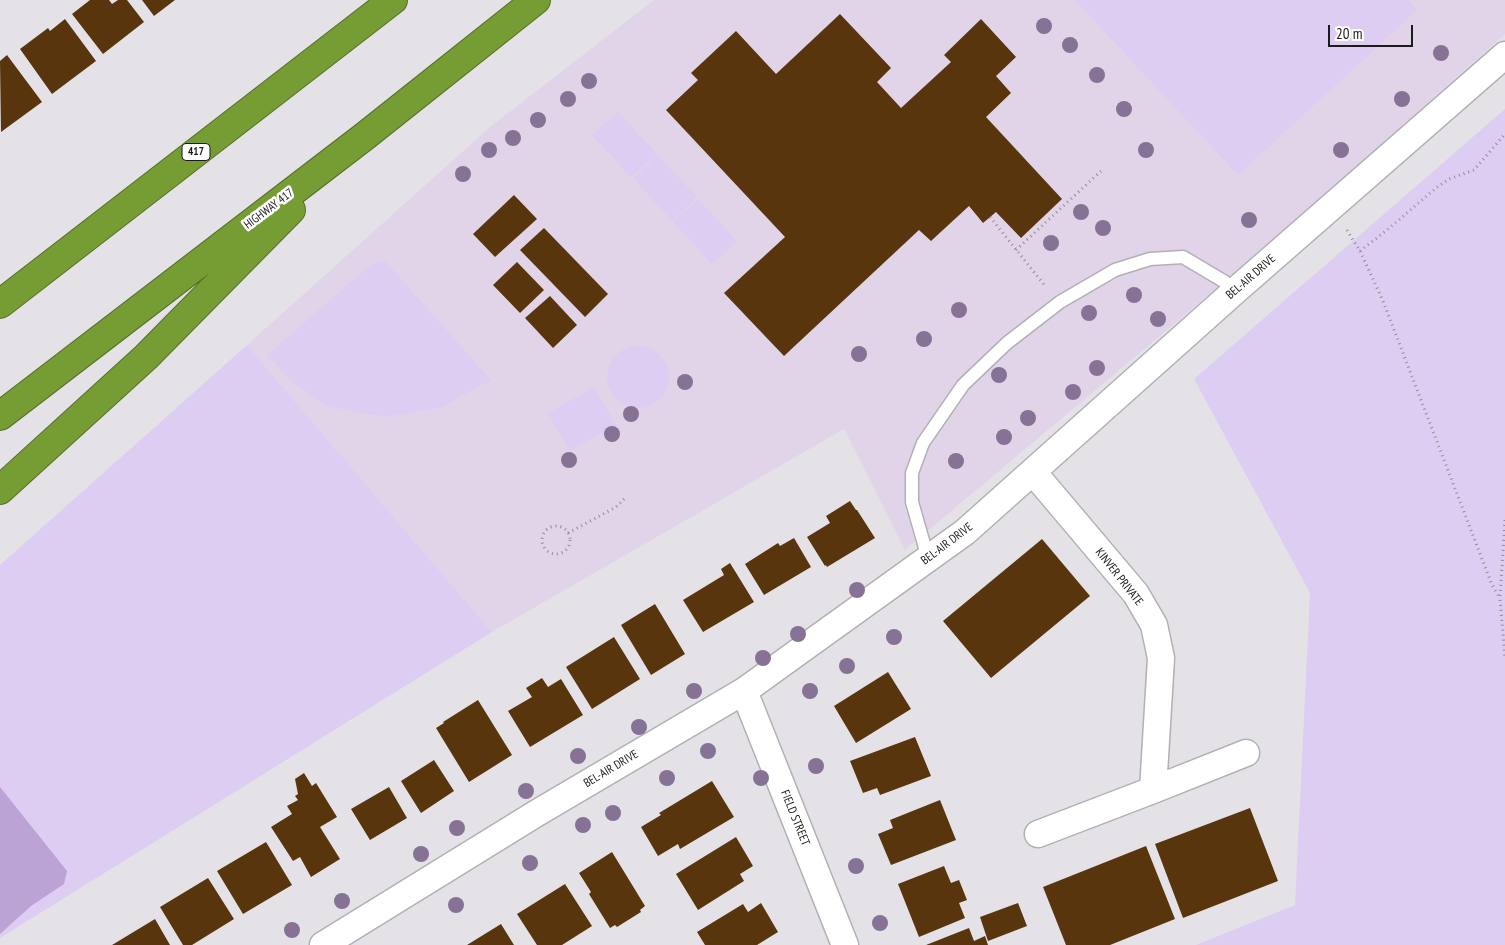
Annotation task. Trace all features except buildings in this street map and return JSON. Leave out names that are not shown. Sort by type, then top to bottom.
[{"type":"highway","name":"417","points":[[0,304],[393,0]]},
{"type":"highway","name":"HIGHWAY 417","points":[[0,416],[365,136],[536,0]]},
{"type":"highway","points":[[0,490],[146,357],[365,136]]},
{"type":"street","name":"BEL-AIR DRIVE","points":[[322,945],[744,691],[965,532],[1234,291],[1505,55]]},
{"type":"street","name":"KINVER PRIVATE","points":[[1032,472],[1136,594],[1154,625],[1161,658],[1153,790]]},
{"type":"street","name":"FIELD STREET","points":[[744,691],[845,945]]},
{"type":"street","points":[[1038,834],[1246,753]]},
{"type":"lane","points":[[928,558],[912,502],[912,473],[923,443],[964,385],[1007,343],[1060,302],[1115,270],[1150,259],[1183,257],[1221,279],[1234,291]]},
{"type":"path","points":[[1360,251],[1436,188],[1449,179],[1474,170],[1505,134]]},
{"type":"path","points":[[1016,250],[1101,171]]},
{"type":"path","points":[[990,217],[1060,302]]},
{"type":"path","points":[[1345,227],[1360,251],[1386,310],[1492,585],[1500,598]]},
{"type":"path","points":[[568,533],[616,507],[625,498]]},
{"type":"path","points":[[1505,520],[1500,598],[1505,658]]},
{"type":"path","points":[[556,526],[563,528],[568,533],[570,540],[568,547],[563,552],[556,554],[549,552],[544,547],[542,540],[549,528],[556,526]]},
{"type":"shaded area","points":[[654,0],[1505,0],[1505,34],[1261,251],[905,550],[844,429],[492,632],[247,345],[490,127]]},
{"type":"shaded area","points":[[1075,0],[1408,0],[1417,10],[1238,175]]},
{"type":"shaded area","points":[[1505,109],[1505,945],[1196,945],[1295,905],[1310,593],[1194,379]]},
{"type":"shaded area","points":[[618,112],[657,154],[631,177],[592,135]]},
{"type":"shaded area","points":[[658,155],[697,197],[672,221],[633,178]]},
{"type":"shaded area","points":[[698,199],[737,241],[712,264],[673,222]]},
{"type":"shaded area","points":[[385,261],[491,380],[440,408],[386,417],[325,406],[289,379],[267,355],[373,263]]},
{"type":"shaded area","points":[[247,345],[492,632],[0,938],[0,565]]},
{"type":"shaded area","points":[[632,346],[644,346],[660,355],[667,365],[669,377],[667,389],[660,399],[644,408],[632,408],[621,403],[612,394],[607,383],[607,371],[612,360],[621,351]]},
{"type":"shaded area","points":[[594,387],[616,425],[570,451],[548,413]]},
{"type":"shaded area","points":[[0,787],[67,871],[64,884],[31,906],[0,934]]}]
